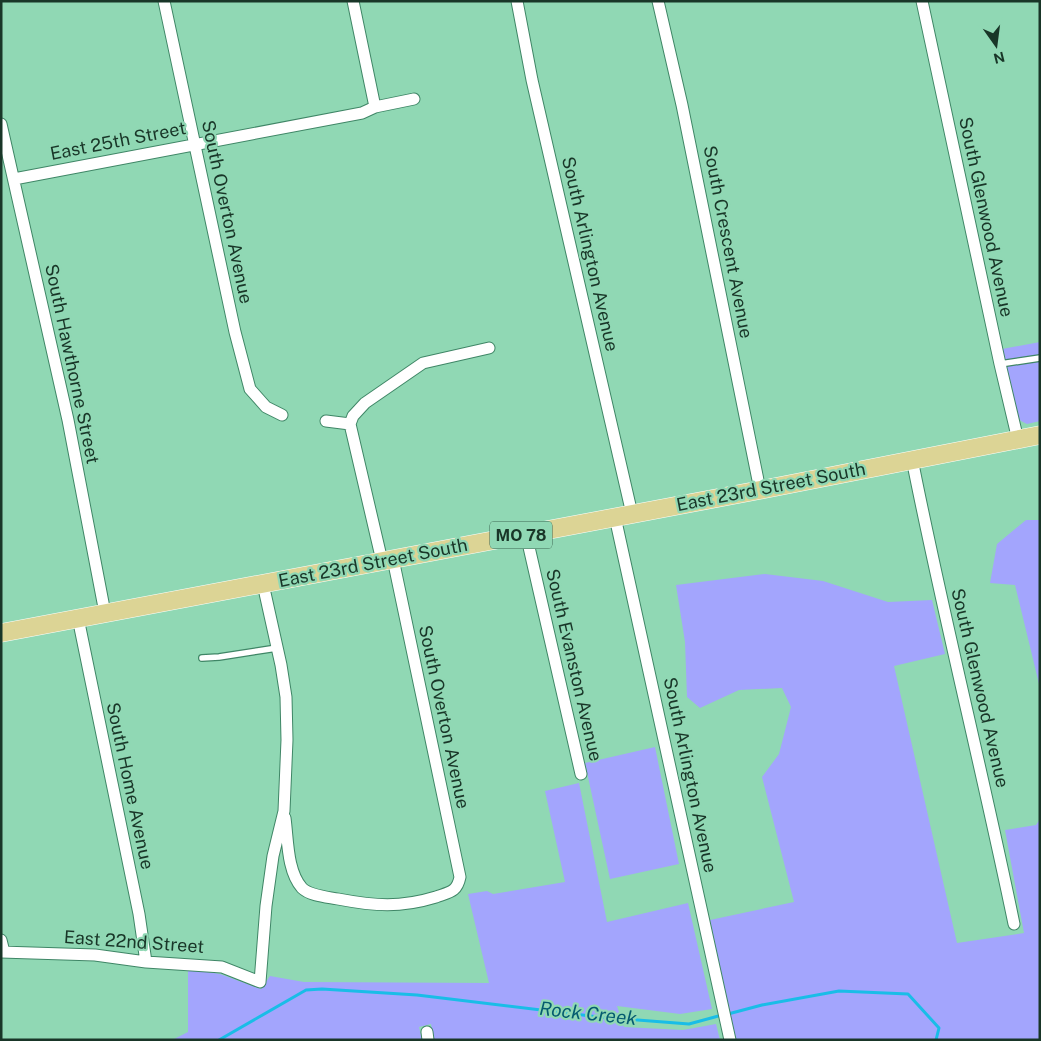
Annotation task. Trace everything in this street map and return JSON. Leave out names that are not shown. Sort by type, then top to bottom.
[{"type":"main road","name":"East 23rd Street South","points":[[1,633],[1040,436]]},
{"type":"street","name":"South Overton Avenue","points":[[164,1],[235,332],[250,389],[266,407],[282,415]]},
{"type":"street","points":[[353,1],[375,107]]},
{"type":"street","name":"South Arlington Avenue","points":[[517,1],[729,1035]]},
{"type":"street","name":"South Crescent Avenue","points":[[658,1],[682,105],[760,490]]},
{"type":"street","name":"South Glenwood Avenue","points":[[922,1],[1018,440]]},
{"type":"street","name":"East 25th Street","points":[[14,179],[362,113],[375,107],[414,99]]},
{"type":"street","name":"South Hawthorne Street","points":[[1,124],[68,420],[105,613]]},
{"type":"street","points":[[326,421],[350,424],[353,416],[365,403],[423,364],[489,348]]},
{"type":"street","name":"South Overton Avenue","points":[[284,811],[290,860],[295,878],[304,890],[348,901],[396,906],[418,903],[453,891],[459,885],[460,877],[387,560],[350,424]]},
{"type":"street","name":"South Glenwood Avenue","points":[[912,460],[1014,924]]},
{"type":"street","name":"South Evanston Avenue","points":[[526,534],[580,774]]},
{"type":"street","points":[[263,584],[286,697],[287,740],[284,811]]},
{"type":"street","name":"South Home Avenue","points":[[78,618],[139,914],[146,962]]},
{"type":"street","name":"East 22nd Street","points":[[3,952],[95,955],[146,962],[222,967],[260,982],[266,906],[273,856],[284,811]]},
{"type":"street","points":[[1,940],[3,952]]},
{"type":"lane","points":[[1000,364],[1040,358]]},
{"type":"lane","points":[[202,658],[219,658],[277,648]]},
{"type":"shaded area","points":[[1040,342],[1040,421],[1027,424],[1021,421],[1017,415],[1002,349]]},
{"type":"shaded area","points":[[1026,520],[1040,520],[1040,688],[1015,585],[990,583],[997,544]]},
{"type":"shaded area","points":[[765,574],[823,581],[888,602],[932,600],[945,654],[894,666],[957,943],[1024,933],[1005,830],[1036,825],[1040,819],[1040,1040],[736,1040],[710,920],[794,902],[762,777],[779,754],[791,707],[782,688],[739,690],[700,708],[687,697],[685,642],[676,585]]},
{"type":"shaded area","points":[[655,747],[679,864],[610,879],[585,763]]},
{"type":"shaded area","points":[[579,783],[607,922],[688,903],[712,1009],[680,1014],[617,1006],[624,1027],[683,1030],[716,1024],[720,1040],[434,1040],[431,1024],[419,1027],[422,1040],[172,1040],[188,1032],[188,969],[220,974],[261,989],[270,976],[304,982],[489,983],[468,894],[487,891],[493,894],[565,882],[545,791]]},
{"type":"waterway","name":"Rock Creek","points":[[219,1040],[306,990],[322,989],[417,995],[599,1017],[689,1024],[722,1015]]},
{"type":"waterway","name":"Rock Creek","points":[[728,1014],[762,1005],[839,991],[908,994],[939,1028],[936,1040]]}]
